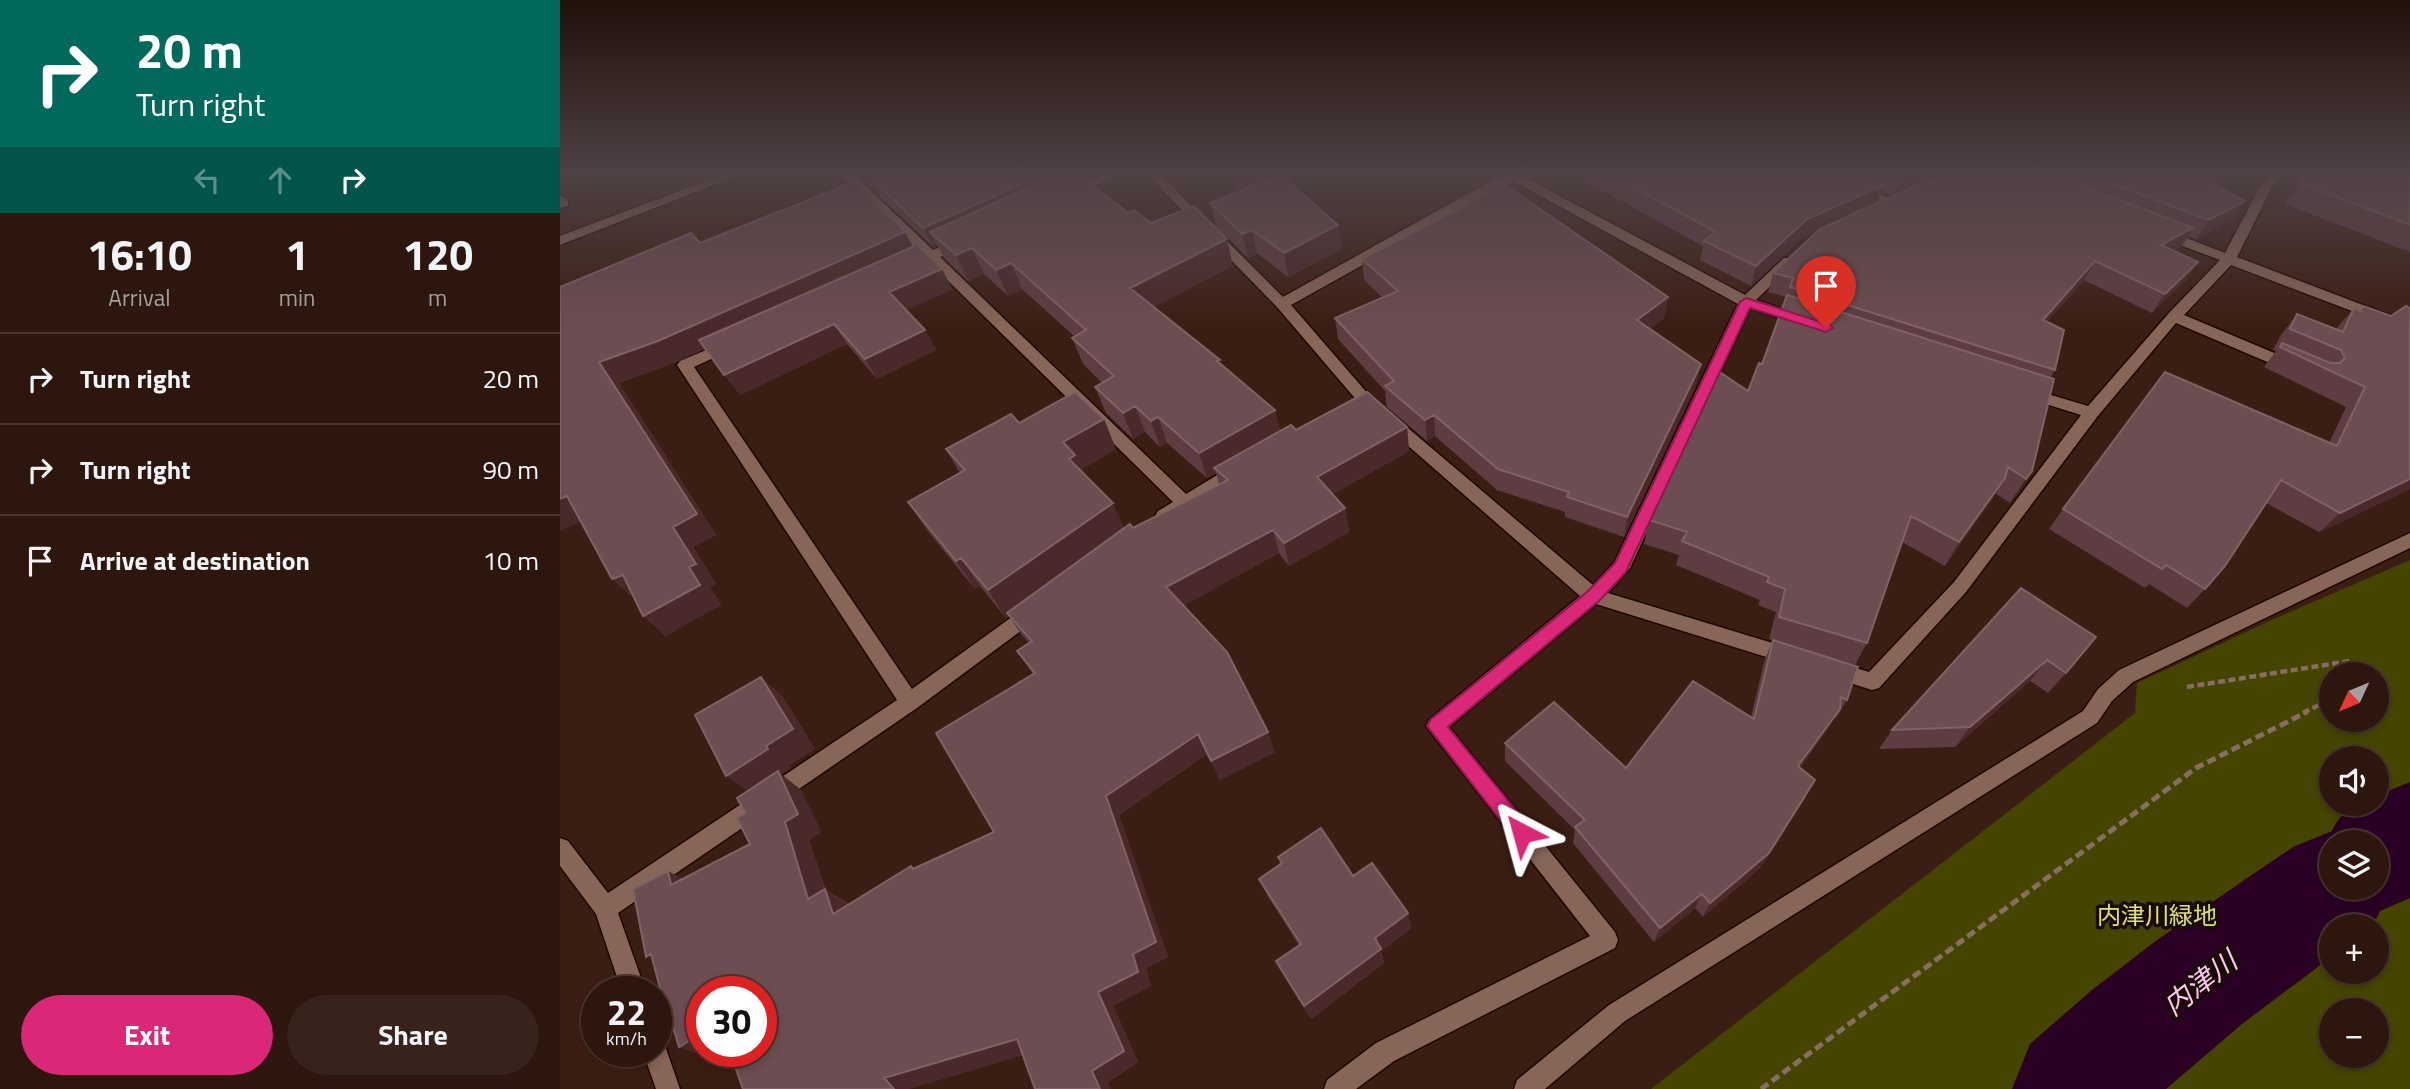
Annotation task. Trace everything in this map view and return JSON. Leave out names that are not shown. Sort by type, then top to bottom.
[{"type":"street","points":[[560,241],[603,225]]},
{"type":"street","points":[[899,225],[1184,502]]},
{"type":"street","points":[[1203,225],[1282,304],[1358,402],[1593,596],[1872,682],[1960,587],[2091,413],[2174,316],[2229,259],[2247,225]]},
{"type":"street","points":[[1282,304],[1423,225]]},
{"type":"street","points":[[1603,225],[1746,302],[1813,323]]},
{"type":"street","points":[[2142,226],[2410,327]]},
{"type":"street","points":[[894,272],[980,234]]},
{"type":"street","points":[[1336,1089],[1385,1052],[1607,940],[1436,726],[1593,596],[1621,568],[1746,302],[1799,251]]},
{"type":"street","points":[[2174,316],[2305,372]]},
{"type":"street","points":[[747,338],[685,365],[910,702]]},
{"type":"street","points":[[2012,387],[2091,413]]},
{"type":"street","points":[[1151,526],[1184,502],[1256,460]]},
{"type":"street","points":[[1526,1089],[1617,1013],[2090,717],[2105,695],[2126,676],[2410,540]]},
{"type":"street","points":[[605,908],[910,702],[1053,598]]},
{"type":"street","points":[[560,848],[605,908],[629,976]]},
{"type":"street","points":[[660,1067],[668,1089]]},
{"type":"path","points":[[2176,689],[2319,666]]},
{"type":"path","points":[[1761,1089],[2196,768],[2319,705]]},
{"type":"green space","name":"内津川緑地","points":[[2410,560],[2410,1089],[1651,1089],[2135,713],[2137,683],[2276,618]]},
{"type":"building","points":[[746,225],[898,225],[905,232],[658,341],[599,362],[697,514],[673,527],[696,564],[689,567],[700,585],[643,616],[623,575],[612,579],[567,496],[560,499],[560,287],[691,233],[700,243]]},
{"type":"building","points":[[946,225],[1213,225],[1227,239],[1130,288],[1220,360],[1217,361],[1275,410],[1199,453],[1158,417],[1151,421],[1135,406],[1123,413],[1095,387],[1114,376],[1072,338],[1086,330],[1011,263],[996,270],[972,248],[956,255],[930,232]]},
{"type":"building","points":[[1233,225],[1338,225],[1284,253],[1252,230],[1242,234]]},
{"type":"building","points":[[1428,225],[1563,225],[1668,297],[1637,320],[1701,364],[1627,517],[1567,497],[1569,492],[1498,469],[1434,415],[1425,420],[1385,386],[1394,381],[1335,318],[1398,291],[1362,259]]},
{"type":"building","points":[[1703,225],[1801,225],[1756,266],[1704,241],[1716,232]]},
{"type":"building","points":[[1829,225],[2185,225],[2193,228],[2161,245],[2198,262],[2165,294],[2095,261],[2043,320],[2064,330],[2055,370],[1790,287],[1793,278],[1773,273],[1820,229]]},
{"type":"building","points":[[917,245],[942,269],[889,292],[925,330],[865,359],[834,324],[724,375],[699,340]]},
{"type":"building","points":[[1787,295],[2054,379],[2032,471],[2026,479],[2008,467],[2005,478],[1959,542],[1911,516],[1867,643],[1779,617],[1785,589],[1767,582],[1769,577],[1682,541],[1687,532],[1649,520],[1718,371],[1748,391],[1759,363],[1762,364]]},
{"type":"building","points":[[2363,306],[2391,316],[2406,306],[2410,308],[2410,479],[2340,513],[2281,480],[2225,566],[2205,589],[2166,565],[2162,569],[2063,509],[2165,372],[2337,446],[2365,387],[2280,347],[2282,343],[2330,363],[2340,363],[2345,358],[2341,350],[2290,329],[2297,314],[2343,332],[2354,308],[2361,311]]},
{"type":"building","points":[[1075,392],[1104,419],[1063,442],[1075,455],[1069,459],[1113,503],[988,590],[961,558],[956,561],[908,502],[965,470],[946,449],[1011,414],[1019,423]]},
{"type":"building","points":[[1367,392],[1407,427],[1317,477],[1345,508],[1284,543],[1273,530],[1166,587],[1227,652],[1268,732],[1211,761],[1198,734],[1106,796],[1156,942],[1133,954],[1138,972],[1098,992],[1124,1051],[1092,1071],[1100,1089],[1035,1089],[1017,1039],[884,1078],[894,1089],[743,1089],[735,1067],[777,1067],[777,976],[686,976],[686,1043],[679,1047],[672,1024],[672,976],[657,976],[651,954],[646,957],[633,889],[668,871],[671,885],[750,844],[737,818],[745,813],[737,798],[778,771],[798,814],[785,822],[808,899],[825,889],[833,914],[911,866],[913,869],[994,832],[936,733],[1035,673],[1017,651],[1032,641],[1007,613],[1130,524],[1133,528],[1228,480],[1214,468],[1291,425],[1296,430]]},
{"type":"building","points":[[2021,588],[2096,637],[2066,673],[2047,660],[1970,727],[1892,730]]},
{"type":"building","points":[[1773,640],[1858,667],[1847,700],[1841,697],[1840,709],[1798,766],[1815,780],[1769,853],[1710,903],[1702,894],[1660,928],[1575,827],[1585,820],[1505,743],[1554,702],[1626,768],[1693,681],[1754,719]]},
{"type":"building","points":[[761,677],[793,729],[726,776],[695,715]]},
{"type":"building","points":[[1321,828],[1353,876],[1372,863],[1408,913],[1375,938],[1381,949],[1304,1006],[1276,961],[1301,944],[1259,879],[1282,863],[1278,857]]},
{"type":"waterway","name":"内津川","points":[[2389,849],[2410,835]]},
{"type":"waterway","name":"内津川","points":[[2075,1089],[2167,1007],[2319,897]]},
{"type":"route","points":[[1522,833],[1436,726],[1593,596],[1621,568],[1746,302],[1826,328]]}]
